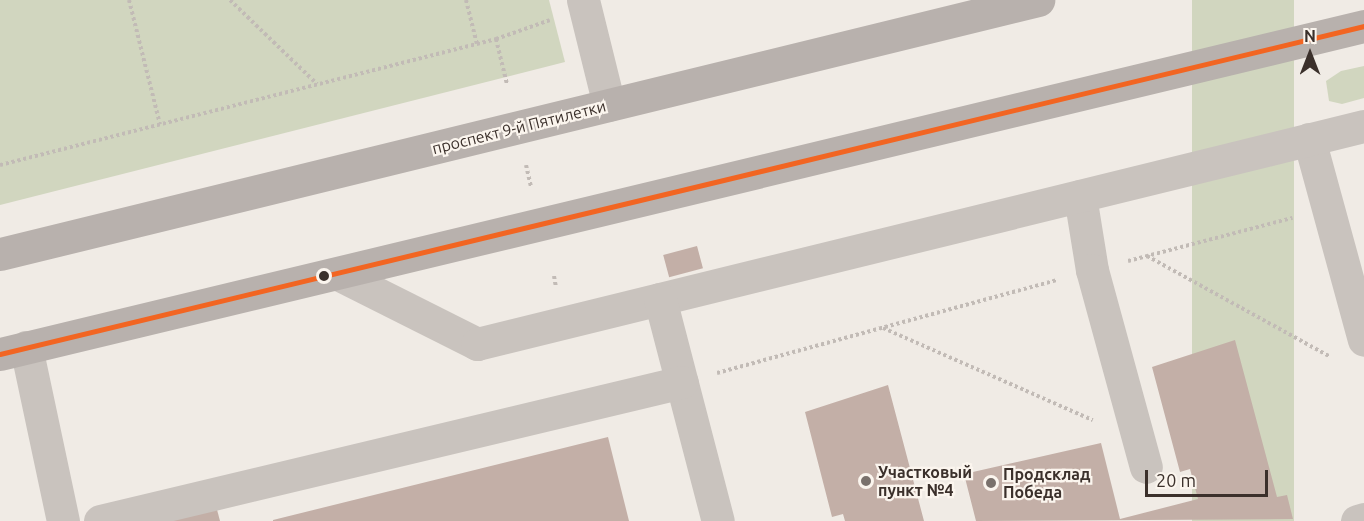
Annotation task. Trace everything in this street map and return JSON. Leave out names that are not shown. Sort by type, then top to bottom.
[{"type":"main road","name":"проспект 9-й Пятилетки","points":[[0,254],[1038,0]]},
{"type":"main road","points":[[13,351],[1364,26]]},
{"type":"street","points":[[584,4],[609,105]]},
{"type":"street","points":[[338,274],[477,344],[1364,126]]},
{"type":"street","points":[[1309,139],[1364,340]]},
{"type":"street","points":[[1080,196],[1092,270],[1142,453]]},
{"type":"street","points":[[660,299],[718,521]]},
{"type":"street","points":[[13,351],[63,521]]},
{"type":"street","points":[[100,521],[682,382]]},
{"type":"street","points":[[1357,521],[1364,519]]},
{"type":"path","points":[[129,0],[160,124]]},
{"type":"path","points":[[230,0],[317,84]]},
{"type":"path","points":[[466,0],[477,44]]},
{"type":"path","points":[[0,165],[496,39],[584,4]]},
{"type":"path","points":[[496,39],[507,84]]},
{"type":"path","points":[[526,164],[531,186]]},
{"type":"path","points":[[682,382],[1092,270],[1305,215],[1328,204]]},
{"type":"path","points":[[1147,256],[1333,358]]},
{"type":"path","points":[[883,327],[1142,453]]},
{"type":"green space","points":[[0,0],[549,0],[565,62],[0,205]]},
{"type":"green space","points":[[1192,0],[1294,0],[1294,521],[1192,521]]},
{"type":"green space","points":[[1364,66],[1364,98],[1342,104],[1329,101],[1326,81],[1341,71]]},
{"type":"building","points":[[697,246],[703,268],[669,277],[663,255]]},
{"type":"building","points":[[1235,340],[1277,497],[1287,495],[1293,519],[976,521],[964,474],[1101,443],[1120,519],[1198,499],[1190,469],[1180,472],[1152,367]]},
{"type":"building","points":[[888,385],[924,521],[845,521],[843,514],[832,517],[805,412]]},
{"type":"building","points":[[608,437],[629,521],[273,521],[273,520]]},
{"type":"building","points":[[215,502],[220,521],[139,521]]},
{"type":"transit line","points":[[0,354],[1364,26]]},
{"type":"place","name":"Участковый пункт №4","points":[[866,481]]},
{"type":"place","name":"Продсклад Победа","points":[[991,483]]}]
